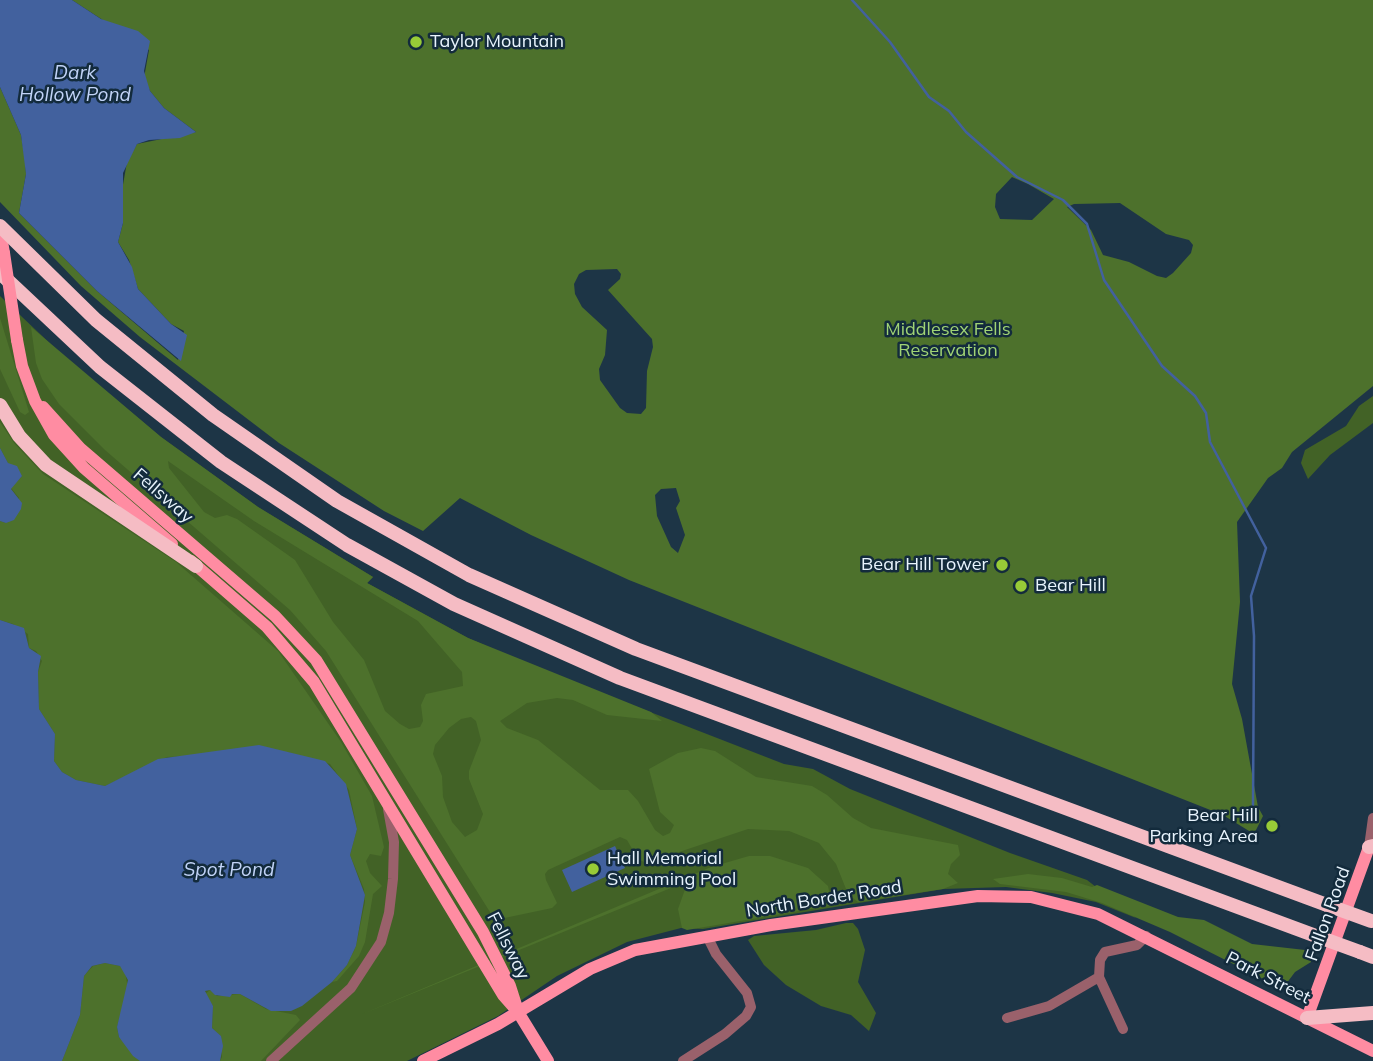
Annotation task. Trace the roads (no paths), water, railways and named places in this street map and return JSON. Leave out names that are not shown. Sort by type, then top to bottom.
[{"type":"highway","points":[[0,228],[119,340],[229,428],[338,501],[469,575],[636,649],[1372,921]]},
{"type":"highway","points":[[0,273],[108,373],[221,462],[338,540],[463,609],[620,678],[1366,955]]},
{"type":"highway","points":[[0,405],[19,436],[46,466],[196,566]]},
{"type":"highway","points":[[1307,1018],[1373,1013]]},
{"type":"main road","name":"Fellsway","points":[[0,228],[22,366],[43,419],[72,457],[267,627],[297,659],[327,700],[503,995],[518,1012]]},
{"type":"main road","name":"Fellsway","points":[[32,393],[80,448],[270,611],[316,660],[483,932],[510,986],[518,1012]]},
{"type":"main road","name":"Fallon Road","points":[[1307,1018],[1371,846]]},
{"type":"main road","name":"North Border Road","points":[[430,1059],[518,1012],[579,975],[618,956],[655,944],[934,900],[997,896],[1063,903],[1098,914],[1146,936]]},
{"type":"main road","name":"Park Street","points":[[1146,936],[1373,1051]]},
{"type":"main road","points":[[518,1012],[548,1061]]},
{"type":"street","points":[[271,1061],[351,988],[381,942],[390,913],[394,869],[392,828],[386,799]]},
{"type":"street","name":"Fallon Road","points":[[1371,846],[1373,818]]},
{"type":"street","points":[[683,1061],[725,1034],[746,1016],[751,1007],[749,996],[716,954],[707,936]]},
{"type":"street","points":[[1123,1029],[1099,977],[1100,960],[1105,952],[1138,944],[1146,936]]},
{"type":"street","points":[[1007,1018],[1049,1006],[1099,977]]},
{"type":"water","name":"Dark Hollow Pond","points":[[0,0],[72,0],[101,19],[138,31],[150,41],[144,71],[150,91],[164,108],[196,132],[180,138],[149,140],[137,144],[123,173],[123,223],[118,242],[132,267],[138,289],[171,324],[187,335],[181,361],[97,291],[19,213],[26,174],[21,135],[0,87]]},
{"type":"water","points":[[0,448],[8,463],[17,466],[22,476],[11,489],[22,503],[21,509],[14,520],[6,523],[0,521]]},
{"type":"water","name":"Spot Pond","points":[[0,620],[24,628],[29,648],[41,656],[38,672],[39,709],[55,734],[54,761],[62,772],[76,780],[105,786],[158,759],[259,745],[325,761],[346,784],[357,829],[350,855],[365,895],[356,946],[347,965],[332,982],[302,1006],[291,1011],[271,1011],[240,994],[232,994],[230,997],[215,995],[210,990],[205,991],[213,1006],[212,1028],[221,1036],[223,1046],[220,1061],[140,1061],[133,1056],[119,1037],[117,1027],[128,980],[120,966],[105,963],[92,966],[84,976],[80,1015],[62,1061],[0,1061]]},
{"type":"water","name":"Hall Memorial Swimming Pool","points":[[615,846],[625,868],[572,892],[562,870]]},
{"type":"waterway","points":[[852,0],[890,42],[929,97],[949,111],[966,132],[1017,177],[1063,200],[1087,224],[1104,280],[1162,366],[1195,396],[1206,413],[1210,442],[1266,548],[1251,596],[1254,636],[1253,805]]},
{"type":"place","name":"Taylor Mountain","points":[[416,42]]},
{"type":"place","name":"Bear Hill Tower","points":[[1002,565]]},
{"type":"place","name":"Bear Hill","points":[[1021,586]]},
{"type":"place","name":"Bear Hill Parking Area","points":[[1272,826]]},
{"type":"place","name":"Hall Memorial Swimming Pool","points":[[593,869]]},
{"type":"park label","name":"Middlesex Fells Reservation","points":[[948,340]]}]
